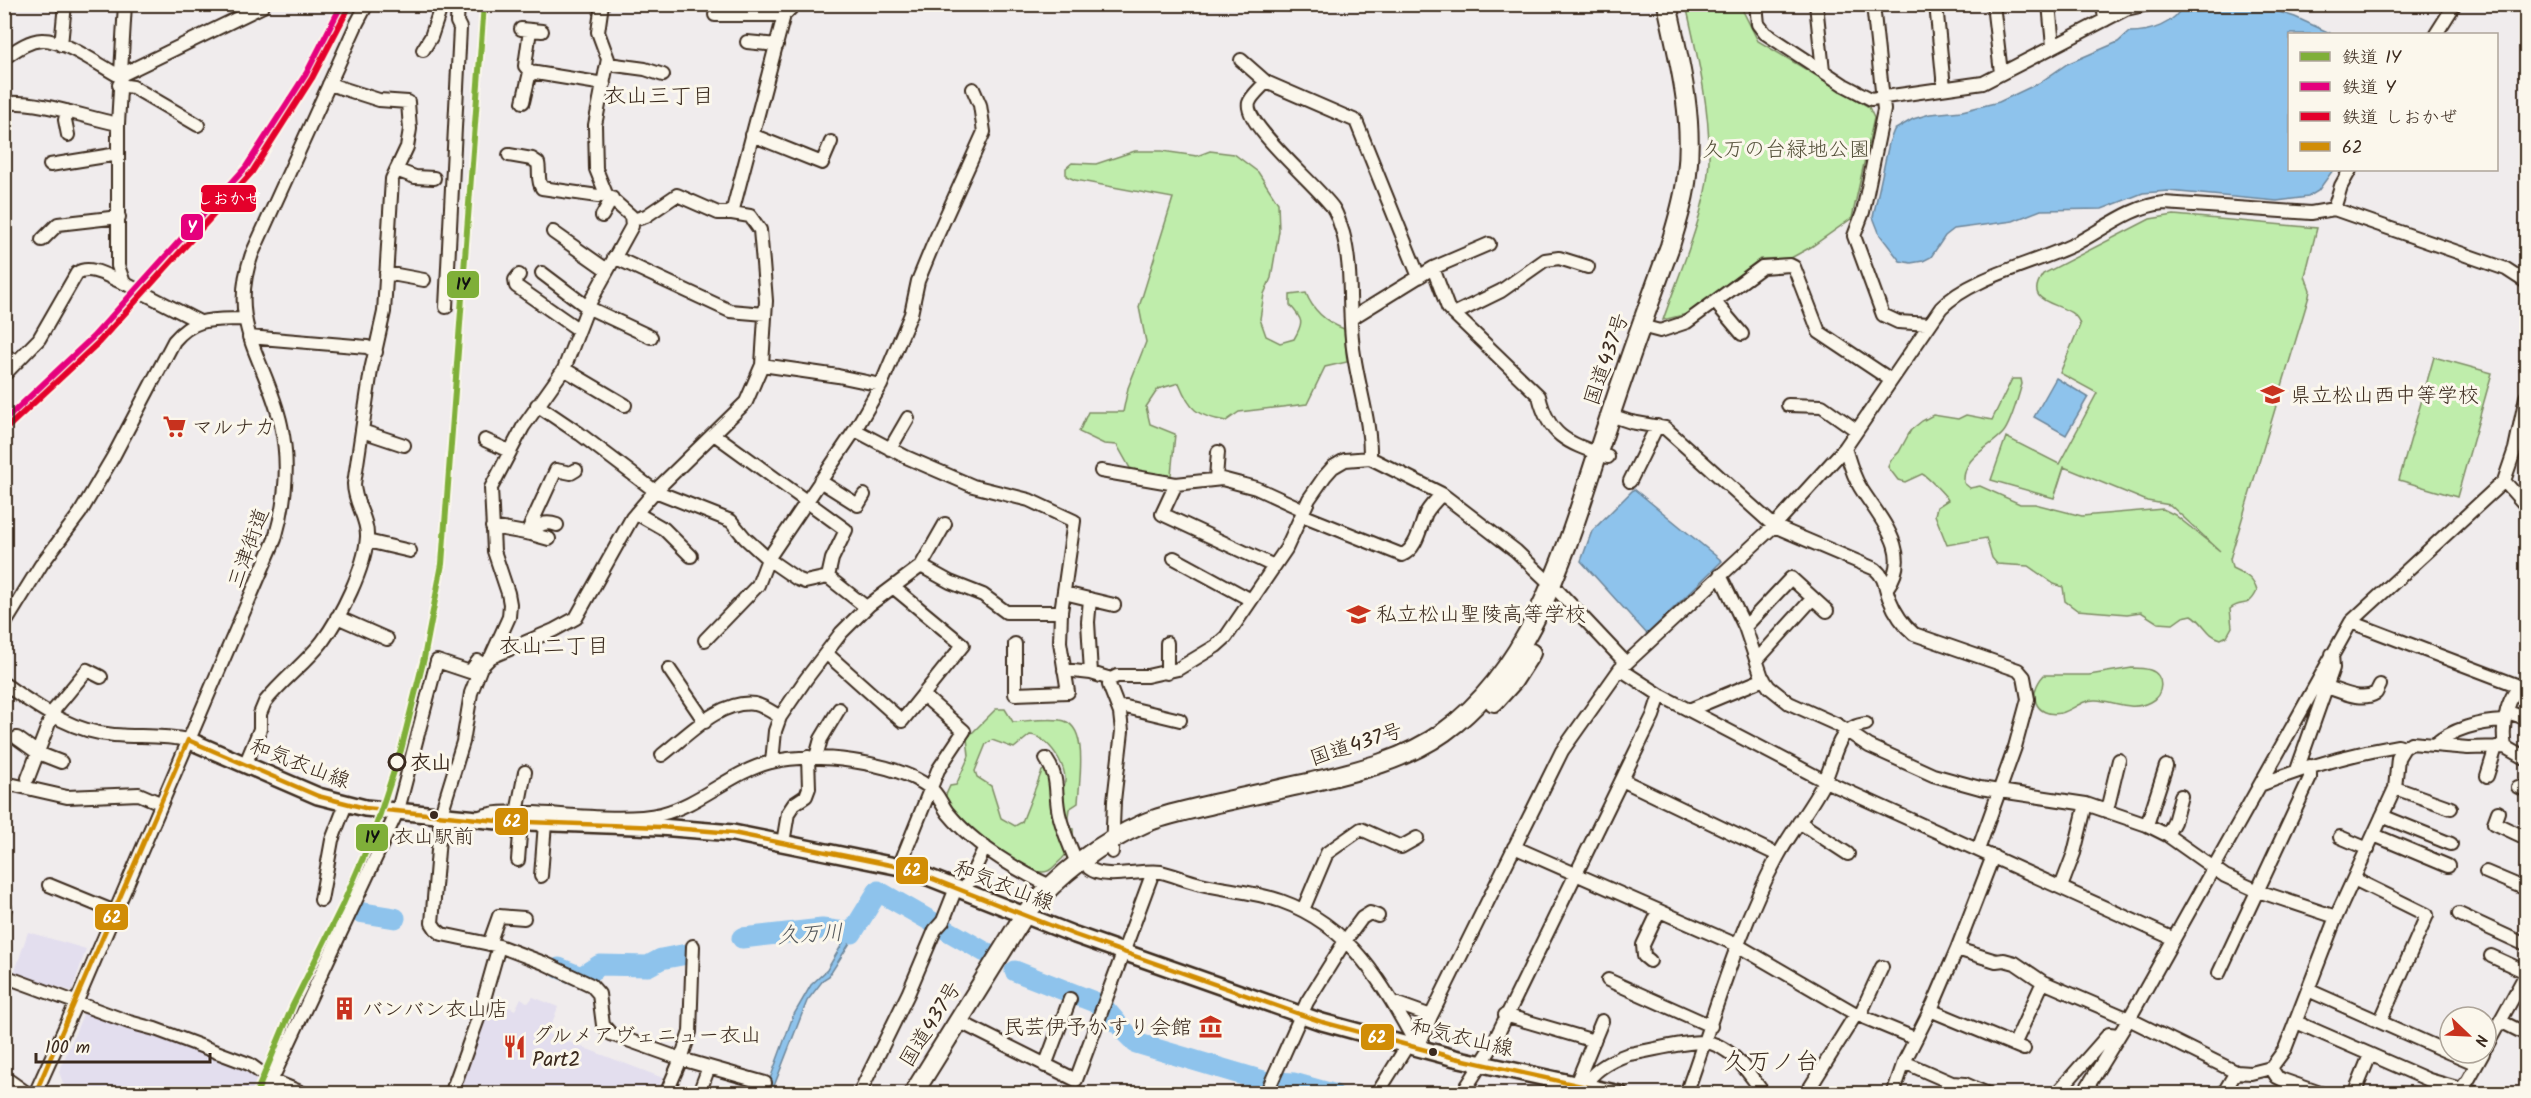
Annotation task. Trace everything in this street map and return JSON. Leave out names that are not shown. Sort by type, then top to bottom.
[{"type":"highway","name":"国道437号","points":[[913,1094],[963,1024],[1050,885],[1113,845],[1185,822],[1351,785],[1392,772],[1425,757],[1451,741],[1480,717],[1513,681],[1538,641],[1646,327],[1670,246],[1687,174],[1688,115],[1684,81],[1667,4]]},
{"type":"highway","name":"国道437号","points":[[1646,327],[1681,249],[1698,176],[1700,114],[1695,79],[1678,4]]},
{"type":"highway","name":"国道437号","points":[[1030,917],[1053,899],[1083,865]]},
{"type":"highway","name":"国道437号","points":[[925,1094],[963,1024]]},
{"type":"main road","name":"和気衣山線","points":[[188,740],[318,796],[346,804],[476,819],[519,818],[545,823],[660,827],[733,833],[899,867],[1122,952],[1301,1015],[1481,1064],[1620,1094]]},
{"type":"street","points":[[61,45],[64,4]]},
{"type":"street","points":[[124,283],[118,266],[118,124],[125,4]]},
{"type":"street","name":"三津街道","points":[[35,1094],[275,539],[284,507],[286,464],[282,426],[249,337],[244,319],[243,286],[252,254],[368,4]]},
{"type":"street","points":[[423,50],[431,37],[442,4]]},
{"type":"street","points":[[446,307],[460,28],[457,22],[458,4]]},
{"type":"street","points":[[602,4],[598,32],[608,64],[597,105],[594,150],[596,169],[609,196],[627,211],[633,220]]},
{"type":"street","points":[[732,213],[784,15],[795,4]]},
{"type":"street","points":[[1756,4],[1758,24],[1766,33],[1861,95],[1871,99],[1983,83],[2126,9],[2149,4]]},
{"type":"street","points":[[1816,4],[1823,71]]},
{"type":"street","points":[[1873,4],[1883,98],[1880,133],[1863,212],[1854,236],[1883,315],[1898,321],[1930,324]]},
{"type":"street","points":[[1936,4],[1944,88]]},
{"type":"street","points":[[1993,4],[2001,74]]},
{"type":"street","points":[[2049,4],[2053,46]]},
{"type":"street","points":[[2103,4],[2105,20]]},
{"type":"street","points":[[2437,33],[2455,4]]},
{"type":"street","points":[[119,81],[263,6]]},
{"type":"street","points":[[715,15],[749,10],[784,15]]},
{"type":"street","points":[[531,30],[525,66],[530,72],[604,84]]},
{"type":"street","points":[[4,58],[30,42],[45,40],[61,45],[119,81],[198,125]]},
{"type":"street","points":[[747,42],[777,45]]},
{"type":"street","points":[[1241,60],[1266,82],[1356,121],[1419,277]]},
{"type":"street","points":[[608,64],[645,69],[663,75]]},
{"type":"street","points":[[523,102],[530,72]]},
{"type":"street","points":[[1266,82],[1249,101],[1248,110],[1253,119],[1292,164],[1334,208],[1347,249],[1353,354],[1370,443],[1370,458]]},
{"type":"street","points":[[245,765],[260,729],[260,714],[265,702],[322,642],[337,617],[359,568],[367,540],[365,522],[354,494],[362,431],[384,312],[392,179],[407,147],[410,129],[408,102],[380,100],[329,84]]},
{"type":"street","points":[[705,640],[758,585],[768,559],[855,430],[881,385],[911,314],[918,281],[984,132],[984,119],[973,89]]},
{"type":"street","points":[[4,103],[25,102],[118,124]]},
{"type":"street","points":[[67,111],[65,120],[68,135]]},
{"type":"street","points":[[752,135],[822,163],[831,142]]},
{"type":"street","points":[[50,165],[118,154]]},
{"type":"street","points":[[509,155],[532,159],[538,163],[539,184],[542,188],[609,196]]},
{"type":"street","points":[[396,170],[415,177],[434,178]]},
{"type":"street","points":[[2334,209],[2341,186],[2349,171]]},
{"type":"street","points":[[490,657],[554,630],[576,618],[617,541],[636,513],[655,491],[746,402],[762,365],[765,314],[760,230],[750,216],[718,213],[676,195],[646,216],[633,220]]},
{"type":"street","points":[[602,216],[609,196]]},
{"type":"street","points":[[1377,1094],[1413,1047],[1431,1016],[1562,751],[1623,666],[1774,526],[1845,448],[1941,308],[1960,291],[2048,256],[2152,204],[2311,213],[2334,209],[2506,269],[2526,282]]},
{"type":"street","points":[[42,240],[57,224],[119,217]]},
{"type":"street","points":[[633,220],[629,233],[587,307],[564,369],[537,405],[509,451],[491,488],[494,551],[510,604],[504,630],[475,679],[463,742],[441,814],[433,925],[442,934],[494,945],[544,963],[593,987],[600,996],[603,1025],[609,1033],[681,1059],[765,1083]]},
{"type":"street","points":[[553,232],[607,270]]},
{"type":"street","points":[[1352,318],[1433,268],[1489,244]]},
{"type":"street","points":[[614,257],[730,311],[765,314]]},
{"type":"street","points":[[1454,314],[1501,291],[1545,260],[1559,258],[1588,267]]},
{"type":"street","points":[[1646,327],[1665,330],[1687,322],[1762,267],[1790,265],[1794,267],[1820,332],[1891,380]]},
{"type":"street","points":[[1433,268],[1448,308],[1539,396],[1543,415],[1549,426],[1568,441],[1602,455]]},
{"type":"street","points":[[4,375],[39,339],[77,273],[82,270],[91,270],[124,283],[198,321]]},
{"type":"street","points":[[386,273],[424,280]]},
{"type":"street","points":[[542,273],[587,307],[651,337]]},
{"type":"street","points":[[519,275],[515,280],[516,286],[579,330]]},
{"type":"street","points":[[1715,302],[1742,334]]},
{"type":"street","points":[[4,625],[41,565],[80,513],[113,457],[174,341],[184,329],[198,321],[244,319]]},
{"type":"street","points":[[249,337],[367,347],[376,352]]},
{"type":"street","points":[[4,355],[17,363]]},
{"type":"street","points":[[762,365],[881,385]]},
{"type":"street","points":[[564,369],[625,405]]},
{"type":"street","points":[[2083,1094],[2129,1019],[2351,622],[2504,481],[2515,449],[2526,397]]},
{"type":"street","points":[[537,405],[580,434],[655,491],[731,521],[745,538],[768,559],[805,582],[828,577]]},
{"type":"street","points":[[1788,405],[1822,406],[1856,430]]},
{"type":"street","points":[[1615,417],[1657,426],[1672,432],[1774,526],[1875,568],[1887,588],[1896,614],[1904,626],[1914,634],[2018,670],[2024,677],[2028,699],[2015,747],[1978,850]]},
{"type":"street","points":[[890,449],[908,418]]},
{"type":"street","points":[[1630,481],[1657,426]]},
{"type":"street","points":[[855,430],[890,449],[973,486],[1029,500],[1074,521],[1072,552],[1061,612],[1060,642],[1068,692],[1015,694],[1015,644]]},
{"type":"street","points":[[362,431],[404,445]]},
{"type":"street","points":[[714,434],[846,530],[832,559],[828,577]]},
{"type":"street","points":[[485,440],[509,451]]},
{"type":"street","points":[[1845,448],[1858,485],[1891,532],[1897,563],[1892,582],[1887,588]]},
{"type":"street","points":[[1216,478],[1218,452]]},
{"type":"street","points":[[1064,670],[1091,673],[1111,679],[1167,673],[1178,669],[1216,646],[1226,637],[1286,549],[1303,512],[1333,467],[1346,460],[1370,458],[1442,494],[1516,551],[1555,589],[1623,666],[1660,695],[1825,781],[2174,939]]},
{"type":"street","points":[[529,534],[556,470],[572,473],[576,470]]},
{"type":"street","points":[[1101,471],[1176,484],[1216,478],[1256,488],[1303,512],[1402,555],[1411,548],[1432,504],[1442,494]]},
{"type":"street","points":[[820,481],[858,505],[864,495]]},
{"type":"street","points":[[2504,481],[2526,506]]},
{"type":"street","points":[[1176,484],[1162,514],[1274,566]]},
{"type":"street","points":[[636,513],[664,529],[691,556]]},
{"type":"street","points":[[529,534],[542,524],[549,522],[557,525]]},
{"type":"street","points":[[772,762],[775,731],[780,717],[826,653],[841,633],[866,608],[921,566],[945,524]]},
{"type":"street","points":[[492,526],[549,539]]},
{"type":"street","points":[[367,540],[410,551]]},
{"type":"street","points":[[1174,558],[1251,600]]},
{"type":"street","points":[[921,566],[950,582],[983,595],[1006,612],[1061,612]]},
{"type":"street","points":[[1720,575],[1745,627],[1764,679],[1773,691],[1790,703],[1847,731],[1869,746],[1934,775],[1980,788],[2086,804],[2147,825],[2167,835],[2213,870],[2258,891],[2336,917]]},
{"type":"street","points":[[828,577],[866,608]]},
{"type":"street","points":[[1745,627],[1791,579],[1827,611]]},
{"type":"street","points":[[826,653],[902,720],[963,645],[893,587]]},
{"type":"street","points":[[1064,593],[1114,605]]},
{"type":"street","points":[[1757,660],[1813,598]]},
{"type":"street","points":[[1090,599],[1088,622],[1091,673]]},
{"type":"street","points":[[337,617],[387,639]]},
{"type":"street","points":[[2351,622],[2523,683],[2505,717],[2500,747],[2487,776]]},
{"type":"street","points":[[1167,643],[1167,673]]},
{"type":"street","points":[[265,1094],[398,810],[437,661],[470,672],[484,652],[490,657]]},
{"type":"street","points":[[2219,973],[2310,778],[2304,768],[2333,668],[2332,653]]},
{"type":"street","points":[[669,669],[705,722]]},
{"type":"street","points":[[28,778],[54,710],[87,670],[101,677]]},
{"type":"street","points":[[1111,679],[1109,685],[1118,708],[1122,730],[1114,801],[1113,845]]},
{"type":"street","points":[[1689,710],[1764,679]]},
{"type":"street","points":[[4,684],[52,717],[94,732],[113,735],[163,735],[188,740]]},
{"type":"street","points":[[2327,687],[2345,694],[2365,697],[2376,693],[2380,685]]},
{"type":"street","points":[[899,867],[930,788],[947,754],[964,731],[923,695]]},
{"type":"street","points":[[1462,1094],[1481,1064],[1622,780],[1653,716],[1660,695]]},
{"type":"street","points":[[662,755],[705,722],[729,708],[754,704],[780,717]]},
{"type":"street","points":[[1118,708],[1126,707],[1180,720]]},
{"type":"street","points":[[783,843],[788,813],[808,791],[812,757],[839,709]]},
{"type":"street","points":[[2434,745],[2445,735],[2474,726],[2505,717],[2526,718]]},
{"type":"street","points":[[1686,1094],[1737,945],[1778,855],[1825,781],[1837,746],[1847,731],[1858,725],[1866,724]]},
{"type":"street","points":[[17,738],[38,753],[61,762]]},
{"type":"street","points":[[1957,949],[1996,961],[2004,960],[2015,963],[2043,982],[2129,1019],[2236,1072],[2251,1073],[2271,1068],[2285,1049],[2336,917],[2395,788],[2398,758],[2404,748],[2411,743],[2500,747],[2526,759]]},
{"type":"street","points":[[2260,785],[2304,768],[2356,753],[2398,746],[2404,748]]},
{"type":"street","points":[[519,818],[619,817],[661,813],[701,796],[744,771],[772,762],[812,757],[843,760],[884,768],[930,788],[948,813],[985,847],[1023,873],[1050,885]]},
{"type":"street","points":[[1046,759],[1054,772],[1059,815],[1066,838],[1083,865],[1101,874],[1153,872],[1258,895],[1303,910],[1320,920],[1365,960],[1392,1002],[1413,1047]]},
{"type":"street","points":[[2107,810],[2119,760]]},
{"type":"street","points":[[2147,825],[2166,766]]},
{"type":"street","points":[[518,860],[519,818],[525,772]]},
{"type":"street","points":[[1622,780],[1778,855]]},
{"type":"street","points":[[4,786],[14,785],[67,796],[139,794],[160,803]]},
{"type":"street","points":[[2395,788],[2451,808]]},
{"type":"street","points":[[2167,835],[2174,822],[2181,796]]},
{"type":"street","points":[[321,900],[332,840],[346,804]]},
{"type":"street","points":[[2061,887],[2074,853],[2086,804]]},
{"type":"street","points":[[2498,812],[2494,823],[2526,837]]},
{"type":"street","points":[[2382,816],[2451,844]]},
{"type":"street","points":[[1799,822],[1848,854]]},
{"type":"street","points":[[541,876],[545,823]]},
{"type":"street","points":[[1303,910],[1327,853],[1361,829],[1401,847],[1417,838]]},
{"type":"street","points":[[2374,835],[2448,866]]},
{"type":"street","points":[[2340,837],[2368,849]]},
{"type":"street","points":[[859,1094],[939,926],[985,847]]},
{"type":"street","points":[[1514,847],[1737,945],[1858,1014],[1914,1038]]},
{"type":"street","points":[[1893,1094],[1914,1038],[1930,1010],[1957,949],[1993,856]]},
{"type":"street","points":[[963,1024],[1076,1080],[1153,872]]},
{"type":"street","points":[[2486,872],[2526,889]]},
{"type":"street","points":[[2354,879],[2427,915],[2423,939],[2380,1022]]},
{"type":"street","points":[[49,885],[115,912]]},
{"type":"street","points":[[1650,961],[1644,956],[1643,945],[1659,911]]},
{"type":"street","points":[[1266,1094],[1301,1015],[1345,941],[1362,918],[1370,913],[1378,916]]},
{"type":"street","points":[[2466,913],[2526,945]]},
{"type":"street","points":[[451,1094],[480,1013],[499,916],[524,918]]},
{"type":"street","points":[[666,1094],[690,1032],[693,946]]},
{"type":"street","points":[[2491,956],[2526,973],[2498,1025]]},
{"type":"street","points":[[1806,1094],[1858,1014],[1882,967]]},
{"type":"street","points":[[4,976],[249,1065],[271,1080],[305,1094]]},
{"type":"street","points":[[1608,980],[1711,1026]]},
{"type":"street","points":[[1930,1010],[2019,1047],[2043,982]]},
{"type":"street","points":[[2308,990],[2438,1048]]},
{"type":"street","points":[[1045,1066],[1070,1015],[1070,999]]},
{"type":"street","points":[[1392,1002],[1431,1016]]},
{"type":"street","points":[[1505,1015],[1594,1041]]},
{"type":"street","points":[[1581,1085],[1602,1021]]},
{"type":"street","points":[[2500,1021],[2526,1034]]},
{"type":"street","points":[[2296,1022],[2429,1080],[2460,1091],[2478,1094]]},
{"type":"street","points":[[2056,1094],[2109,1034],[2119,1035]]},
{"type":"street","points":[[1581,1085],[1593,1074],[1619,1058],[1705,1042],[1716,1046],[1735,1059],[1764,1094]]},
{"type":"street","points":[[2354,1094],[2370,1055]]},
{"type":"street","points":[[1904,1062],[1952,1083],[1965,1084],[1988,1094]]},
{"type":"street","points":[[2460,1091],[2476,1065]]},
{"type":"street","points":[[701,1088],[709,1067]]},
{"type":"street","points":[[2271,1068],[2277,1077],[2323,1094]]},
{"type":"street","points":[[2223,1094],[2236,1072]]},
{"type":"street","points":[[4,1077],[28,1094]]},
{"type":"shaded area","points":[[28,932],[86,949],[72,991],[14,974]]},
{"type":"shaded area","points":[[488,997],[515,1010],[521,998],[528,1003],[533,997],[558,1007],[548,1034],[663,1078],[655,1093],[455,1094]]},
{"type":"shaded area","points":[[86,1007],[169,1036],[265,1080],[260,1093],[67,1094],[59,1072]]},
{"type":"green space","name":"久万の台緑地公園","points":[[1686,5],[1740,5],[1758,41],[1869,107],[1874,118],[1852,218],[1791,258],[1760,259],[1687,314],[1663,320],[1685,261],[1704,198],[1709,158],[1705,100]]},
{"type":"green space","points":[[1135,151],[1162,151],[1197,156],[1210,151],[1234,154],[1258,172],[1278,203],[1279,231],[1271,278],[1264,294],[1260,319],[1266,336],[1280,343],[1294,339],[1301,321],[1290,305],[1290,295],[1306,293],[1312,305],[1321,315],[1344,329],[1347,362],[1325,367],[1307,404],[1239,412],[1226,421],[1208,417],[1195,410],[1179,383],[1158,389],[1146,407],[1150,424],[1175,434],[1171,475],[1160,477],[1130,468],[1117,445],[1104,444],[1079,432],[1088,412],[1123,412],[1128,388],[1146,342],[1139,307],[1173,198],[1075,180],[1066,176],[1066,168],[1072,163],[1096,164]]},
{"type":"green space","points":[[2174,215],[2317,228],[2305,276],[2310,290],[2309,296],[2230,559],[2232,568],[2250,579],[2257,591],[2248,602],[2230,609],[2232,627],[2227,636],[2221,639],[2212,635],[2192,615],[2183,617],[2173,624],[2158,623],[2141,612],[2127,614],[2077,610],[2065,601],[2063,587],[2054,584],[2028,566],[1997,564],[1992,558],[1986,538],[1947,545],[1935,515],[1937,507],[1948,500],[1947,498],[1922,474],[1905,482],[1898,480],[1888,467],[1911,430],[1922,421],[1933,415],[1958,419],[1966,415],[1992,420],[2012,379],[2021,379],[2022,384],[2006,429],[1967,466],[1964,483],[1970,488],[1980,486],[2020,504],[2035,504],[2082,516],[2163,509],[2175,515],[2220,551],[2170,505],[2147,501],[2064,467],[2054,498],[1991,480],[2006,437],[2059,464],[2097,393],[2060,373],[2080,325],[2069,311],[2042,299],[2038,294],[2037,285],[2043,274],[2150,219]]},
{"type":"green space","points":[[2434,357],[2492,373],[2457,497],[2399,480]]},
{"type":"green space","points":[[2132,668],[2150,670],[2158,676],[2161,685],[2155,699],[2136,706],[2091,700],[2065,712],[2052,714],[2039,708],[2036,703],[2036,689],[2044,675],[2089,675]]},
{"type":"green space","points":[[996,709],[1005,709],[1013,722],[1060,720],[1069,724],[1076,731],[1081,754],[1078,803],[1069,809],[1067,824],[1073,829],[1073,837],[1067,852],[1050,870],[1037,871],[1008,857],[976,832],[945,797],[950,786],[956,785],[969,756],[967,738]],"holes":[[[1030,735],[1046,742],[1059,759],[1065,778],[1064,786],[1060,792],[1052,792],[1049,784],[1050,775],[1046,769],[1042,771],[1022,822],[1015,826],[1001,818],[991,786],[977,777],[975,771],[986,744],[992,740],[1014,748]]]},
{"type":"water","points":[[2184,4],[2257,5],[2295,17],[2330,33],[2288,33],[2288,171],[2332,171],[2318,191],[2308,197],[2277,201],[2168,191],[2143,193],[2102,209],[2041,210],[2013,221],[1954,229],[1945,236],[1931,257],[1911,263],[1900,261],[1880,235],[1873,217],[1889,143],[1894,130],[1913,119],[1930,114],[1962,111],[1999,102],[2039,83],[2067,64],[2118,42],[2129,32],[2145,31],[2161,26],[2180,11]]},
{"type":"water","points":[[2056,378],[2088,397],[2066,435],[2034,417]]},
{"type":"water","points":[[1634,489],[1722,561],[1647,634],[1581,561],[1592,531]]},
{"type":"water","points":[[848,934],[855,935],[829,976],[807,1001],[774,1086],[767,1093],[760,1094],[769,1082],[793,1016],[811,985],[827,970]]},
{"type":"waterway","name":"久万川","points":[[742,938],[822,929],[852,933],[878,891],[985,952]]},
{"type":"waterway","name":"久万川","points":[[358,912],[395,918]]},
{"type":"waterway","name":"久万川","points":[[559,968],[581,977],[600,965],[648,966],[661,959],[687,954]]},
{"type":"waterway","name":"久万川","points":[[1015,971],[1097,1003]]},
{"type":"waterway","name":"久万川","points":[[1105,1009],[1117,1023]]},
{"type":"waterway","name":"久万川","points":[[1124,1031],[1136,1043],[1267,1082]]},
{"type":"waterway","name":"久万川","points":[[1275,1082],[1294,1083],[1333,1094]]},
{"type":"rail line","name":"Y","points":[[4,421],[93,337],[246,167],[306,74],[342,4]]},
{"type":"rail line","name":"IY","points":[[256,1094],[293,1005],[343,904],[373,835],[401,750],[424,658],[442,564],[484,4]]},
{"type":"rail line","name":"しおかぜ","points":[[9,426],[99,342],[252,172],[312,78],[349,7]]},
{"type":"transit line","name":"62","points":[[188,740],[318,796],[365,808],[498,821],[660,827],[733,833],[905,868],[1075,935],[1322,1022],[1455,1058],[1618,1094]]},
{"type":"transit line","name":"62","points":[[35,1094],[188,740]]},
{"type":"place","name":"県立松山西中等学校","points":[[2272,395]]},
{"type":"place","name":"マルナカ","points":[[174,427]]},
{"type":"place","name":"私立松山聖陵高等学校","points":[[1358,614]]},
{"type":"place","name":"衣山","points":[[397,762]]},
{"type":"place","name":"衣山駅前","points":[[434,815]]},
{"type":"place","name":"バンバン衣山店","points":[[344,1009]]},
{"type":"place","name":"民芸伊予かすり会館","points":[[1210,1027]]},
{"type":"place","name":"グルメアヴェニュー衣山 Part2","points":[[514,1047]]},
{"type":"district","name":"衣山三丁目","points":[[659,95]]},
{"type":"district","name":"衣山二丁目","points":[[554,645]]},
{"type":"district","name":"久万ノ台","points":[[1771,1061]]}]
